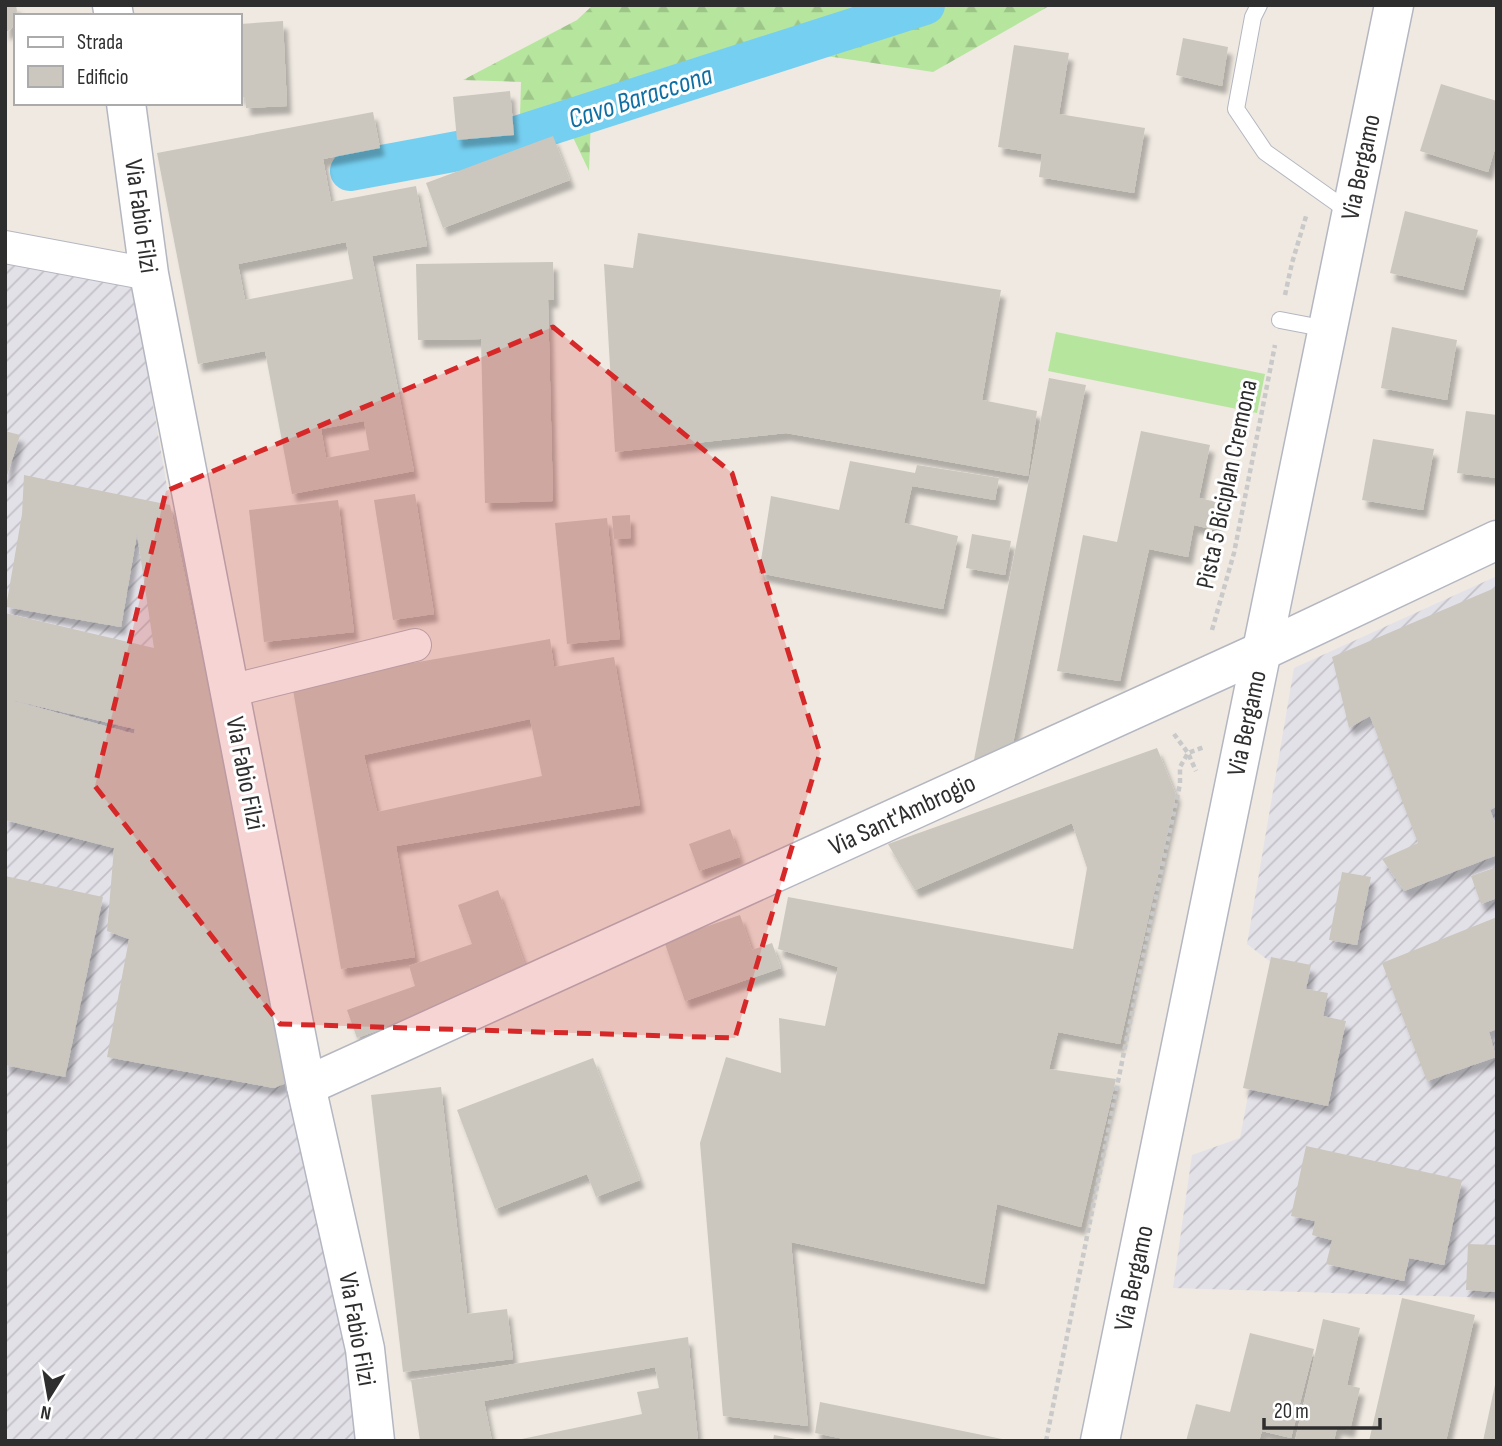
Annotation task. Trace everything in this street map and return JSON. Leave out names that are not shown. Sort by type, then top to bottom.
[{"type":"street","name":"Via Bergamo","points":[[1100,1441],[1394,5]]},
{"type":"street","name":"Via Fabio Filzi","points":[[126,105],[149,274],[306,1086],[365,1349],[375,1441]]},
{"type":"street","points":[[5,247],[149,274]]},
{"type":"street","name":"Via Sant'Ambrogio","points":[[306,1086],[1260,652],[1497,540]]},
{"type":"street","points":[[230,691],[415,645]]},
{"type":"lane","points":[[1259,5],[1253,17],[1236,109],[1265,152],[1351,213]]},
{"type":"lane","points":[[1280,320],[1327,329]]},
{"type":"path","name":"Pista 5 Biciplan Cremona","points":[[1207,640],[1213,628],[1234,554],[1293,257]]},
{"type":"path","points":[[1164,730],[1176,734],[1194,764],[1197,779]]},
{"type":"path","points":[[1046,1441],[1180,783],[1180,767],[1188,753],[1207,746],[1240,754]]},
{"type":"highlighted area","points":[[553,327],[732,473],[820,753],[735,1038],[280,1024],[95,786],[166,491]]},
{"type":"shaded area","points":[[5,264],[133,287],[170,505],[352,1376],[359,1441],[5,1441]]},
{"type":"shaded area","points":[[1497,576],[1497,1298],[1173,1288],[1192,1155],[1240,1138],[1273,964],[1247,944],[1294,668]]},
{"type":"green space","points":[[593,5],[1051,5],[933,72],[820,55],[591,118],[589,171],[558,106],[520,117],[521,82],[463,80],[577,20]]},
{"type":"green space","points":[[1056,332],[1265,374],[1257,413],[1048,371]]},
{"type":"building","points":[[5,5],[16,5],[12,28],[5,33]]},
{"type":"building","points":[[283,21],[287,106],[246,108],[245,97],[242,97],[242,24]]},
{"type":"building","points":[[1183,38],[1228,47],[1222,86],[1176,75]]},
{"type":"building","points":[[1014,45],[1069,53],[1059,114],[1145,128],[1134,193],[1039,177],[1042,154],[998,147]]},
{"type":"building","points":[[1441,84],[1497,101],[1497,142],[1488,172],[1420,151]]},
{"type":"building","points":[[510,91],[514,135],[457,140],[453,97]]},
{"type":"building","points":[[373,112],[380,148],[323,159],[331,202],[416,186],[427,246],[372,256],[414,471],[292,494],[265,351],[198,364],[157,153]],"holes":[[[346,242],[353,279],[245,300],[238,264]],[[364,421],[369,450],[326,458],[321,429]]]},
{"type":"building","points":[[553,136],[570,180],[443,228],[426,183]]},
{"type":"building","points":[[1405,211],[1478,230],[1463,290],[1390,273]]},
{"type":"building","points":[[638,233],[1001,290],[982,400],[1037,411],[1028,476],[786,433],[615,452],[604,264],[633,268]]},
{"type":"building","points":[[553,262],[554,300],[548,300],[553,501],[485,503],[481,339],[418,340],[416,264]]},
{"type":"building","points":[[1392,327],[1457,340],[1447,400],[1381,388]]},
{"type":"building","points":[[1049,378],[1086,385],[1011,753],[972,770]]},
{"type":"building","points":[[1466,411],[1497,415],[1497,478],[1457,473]]},
{"type":"building","points":[[5,431],[20,435],[6,479],[5,479]]},
{"type":"building","points":[[1141,431],[1210,445],[1199,498],[1221,503],[1215,530],[1194,525],[1188,557],[1149,549],[1120,681],[1057,671],[1083,535],[1117,542]]},
{"type":"building","points":[[1373,439],[1434,449],[1423,510],[1362,500]]},
{"type":"building","points":[[850,461],[915,473],[917,465],[999,478],[995,500],[912,486],[904,523],[958,536],[943,609],[759,573],[771,496],[839,510]]},
{"type":"building","points":[[24,475],[170,505],[291,1081],[274,1088],[107,1057],[129,939],[107,931],[114,848],[5,820],[5,613],[154,648],[137,534],[121,627],[6,607],[22,514]],"holes":[[[11,700],[135,729],[134,734]]]},
{"type":"building","points":[[415,494],[434,614],[393,620],[374,500]]},
{"type":"building","points":[[338,500],[354,632],[264,642],[249,510]]},
{"type":"building","points":[[630,515],[631,538],[614,539],[612,516]]},
{"type":"building","points":[[607,518],[620,639],[567,644],[555,523]]},
{"type":"building","points":[[972,534],[1011,541],[1005,575],[966,568]]},
{"type":"building","points":[[1497,587],[1497,806],[1490,810],[1497,828],[1497,855],[1404,891],[1382,859],[1418,843],[1370,716],[1349,728],[1332,657]]},
{"type":"building","points":[[550,639],[554,667],[614,657],[640,805],[396,846],[415,957],[341,969],[292,684]],"holes":[[[530,719],[542,776],[377,812],[364,755]]]},
{"type":"building","points":[[1157,748],[1176,795],[1120,1044],[1058,1032],[1049,1069],[1116,1079],[1081,1227],[997,1204],[984,1284],[791,1242],[808,1426],[723,1416],[700,1143],[726,1057],[781,1073],[779,1018],[825,1026],[838,967],[778,949],[788,897],[1073,949],[1087,868],[1072,823],[915,890],[888,844]]},
{"type":"building","points":[[730,829],[740,857],[699,871],[689,844]]},
{"type":"building","points":[[1497,867],[1497,898],[1481,904],[1471,876]]},
{"type":"building","points":[[1342,872],[1371,877],[1357,945],[1329,940]]},
{"type":"building","points":[[5,876],[103,897],[65,1077],[5,1065]]},
{"type":"building","points":[[498,890],[529,976],[357,1038],[347,1010],[415,986],[409,966],[472,944],[458,905]]},
{"type":"building","points":[[740,915],[752,950],[772,943],[781,968],[685,1001],[664,941]]},
{"type":"building","points":[[1497,917],[1497,1029],[1489,1032],[1496,1057],[1427,1081],[1382,963]]},
{"type":"building","points":[[1271,957],[1311,965],[1306,989],[1328,993],[1323,1016],[1346,1021],[1328,1106],[1243,1088]]},
{"type":"building","points":[[593,1058],[640,1180],[596,1197],[587,1174],[495,1209],[457,1110]]},
{"type":"building","points":[[441,1087],[467,1314],[507,1309],[513,1359],[403,1372],[371,1095]]},
{"type":"building","points":[[1306,1146],[1462,1180],[1444,1265],[1409,1258],[1404,1281],[1326,1264],[1332,1240],[1312,1235],[1315,1221],[1291,1216]]},
{"type":"building","points":[[1468,1244],[1497,1245],[1497,1292],[1466,1290]]},
{"type":"building","points":[[1402,1298],[1475,1315],[1446,1441],[1369,1441]]},
{"type":"building","points":[[1323,1319],[1360,1328],[1347,1385],[1360,1388],[1350,1430],[1337,1427],[1334,1441],[1295,1441]]},
{"type":"building","points":[[1250,1333],[1314,1349],[1291,1438],[1262,1431],[1259,1441],[1186,1441],[1196,1404],[1230,1412]]},
{"type":"building","points":[[688,1337],[698,1441],[512,1441],[642,1414],[637,1392],[659,1388],[655,1367],[484,1401],[492,1441],[420,1441],[411,1380]]},
{"type":"building","points":[[1496,1380],[1497,1441],[1483,1441]]},
{"type":"building","points":[[820,1402],[1007,1441],[854,1441],[815,1433]]},
{"type":"building","points":[[774,1435],[796,1439],[796,1441],[773,1441]]},
{"type":"waterway","name":"Cavo Baraccona","points":[[350,171],[485,146],[925,5]]}]
